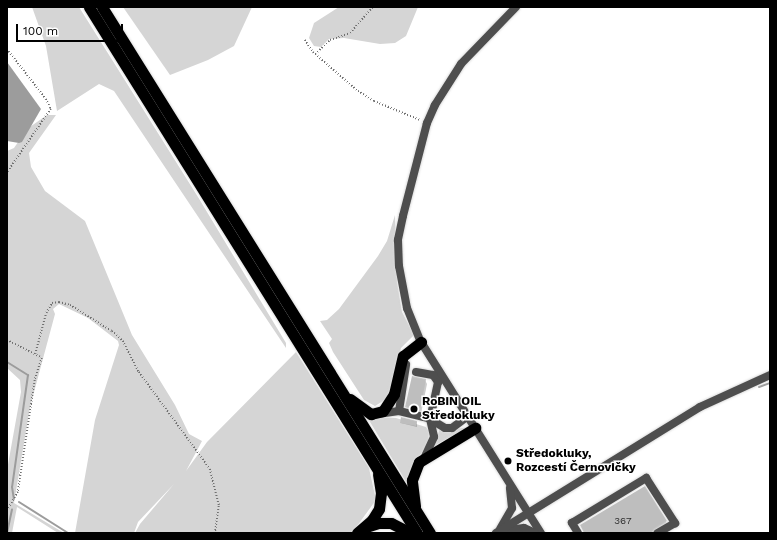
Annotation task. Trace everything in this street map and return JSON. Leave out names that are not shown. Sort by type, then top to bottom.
[{"type":"highway","points":[[89,7],[417,533]]},
{"type":"highway","points":[[102,7],[430,533]]},
{"type":"highway","points":[[342,392],[365,411],[371,414],[378,414],[386,407],[394,394],[401,361],[410,349],[421,342]]},
{"type":"highway","points":[[416,511],[412,480],[416,467],[424,458],[475,428]]},
{"type":"highway","points":[[361,530],[376,515],[380,503],[378,470]]},
{"type":"highway","points":[[361,530],[378,523],[391,523],[411,533]]},
{"type":"street","points":[[516,7],[461,64],[435,105],[427,123],[398,240],[399,266],[407,308],[421,342],[541,533]]},
{"type":"street","points":[[399,411],[410,349]]},
{"type":"street","points":[[416,372],[433,376],[438,382],[430,419],[434,437],[424,458]]},
{"type":"street","points":[[497,532],[530,514],[700,407],[770,375]]},
{"type":"street","points":[[378,414],[399,411],[430,419],[440,426],[452,428],[468,416]]},
{"type":"street","points":[[578,533],[572,523],[646,478],[675,523],[658,533]]},
{"type":"street","points":[[497,532],[512,508],[508,480]]},
{"type":"street","points":[[497,532],[515,528],[535,533]]},
{"type":"path","points":[[315,54],[330,40],[350,32],[373,7]]},
{"type":"path","points":[[305,40],[315,54],[374,101],[427,123]]},
{"type":"path","points":[[7,49],[46,99],[51,109],[7,173]]},
{"type":"path","points":[[35,354],[46,313],[52,304],[59,302],[70,305],[112,331],[123,341],[139,372],[210,469],[219,506],[215,533]]},
{"type":"path","points":[[7,340],[42,358],[35,380],[18,492],[7,511]]},
{"type":"shaded area","points":[[32,7],[79,7],[198,197],[286,343],[286,348],[114,91],[99,84],[57,111],[46,46]]},
{"type":"shaded area","points":[[123,7],[252,7],[234,46],[208,60],[170,75]]},
{"type":"shaded area","points":[[339,7],[418,7],[406,36],[395,43],[380,44],[344,38],[329,39],[321,47],[314,46],[309,38],[314,23]]},
{"type":"shaded area","points":[[7,62],[41,109],[22,142],[19,143],[7,141]]},
{"type":"shaded area","points":[[47,115],[56,115],[29,153],[31,167],[45,191],[85,221],[132,335],[175,405],[189,434],[202,441],[186,471],[207,442],[296,352],[369,468],[376,500],[352,533],[135,533],[140,524],[174,484],[138,522],[134,533],[75,533],[95,420],[119,345],[118,341],[88,318],[59,304],[53,309],[55,314],[30,407],[14,503],[64,533],[58,533],[17,507],[12,533],[7,533],[7,470],[21,392],[20,380],[7,368],[7,151],[14,148],[27,129]]},
{"type":"shaded area","points":[[395,215],[397,282],[402,312],[414,335],[401,348],[388,398],[375,406],[364,400],[333,352],[329,343],[332,339],[320,321],[327,320],[339,309],[378,256],[387,241]]},
{"type":"shaded area","points":[[367,417],[396,418],[426,427],[429,432],[428,443],[416,461],[408,485]]},
{"type":"shaded area","points":[[468,427],[434,446],[440,428],[450,430]]},
{"type":"building","points":[[412,376],[426,379],[420,411],[405,407]]},
{"type":"building","points":[[401,417],[417,421],[416,426],[400,423]]},
{"type":"building","points":[[645,486],[667,521],[650,533],[584,533],[580,525]]},
{"type":"waterway","points":[[7,362],[28,375],[12,487],[14,499]]},
{"type":"waterway","points":[[759,387],[770,383]]},
{"type":"waterway","points":[[19,502],[68,533]]},
{"type":"waterway","points":[[7,533],[12,510]]},
{"type":"place","name":"RoBiN OIL Středokluky","points":[[414,409]]},
{"type":"place","name":"Středokluky, Rozcestí Černovičky","points":[[508,461]]}]
